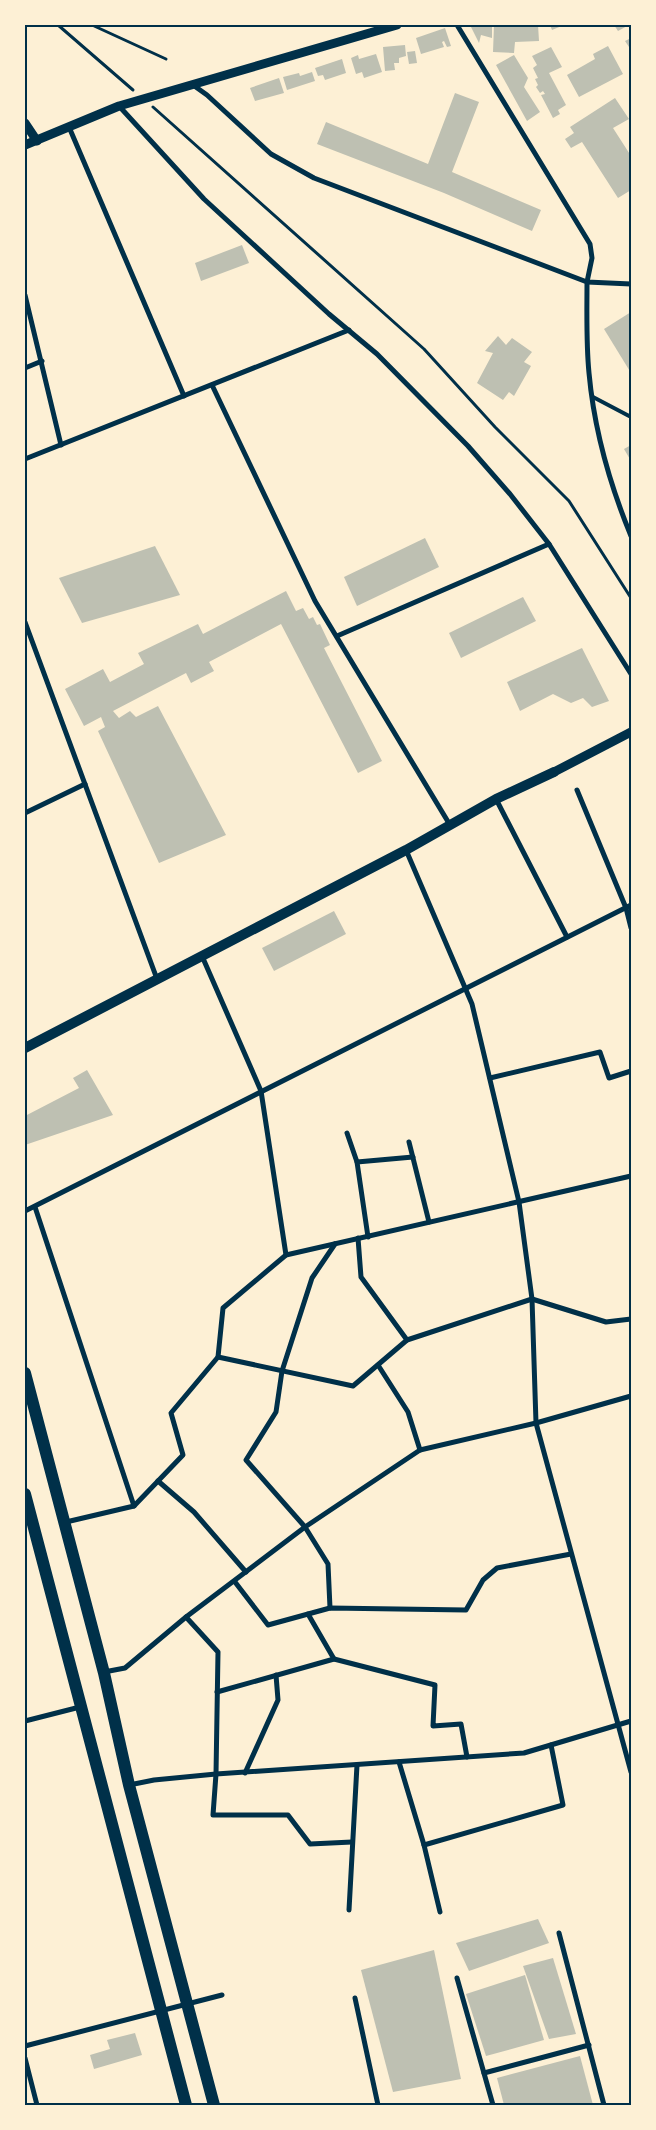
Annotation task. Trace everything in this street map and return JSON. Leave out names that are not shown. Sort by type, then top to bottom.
[{"type":"main road","points":[[25,1048],[406,850],[496,799],[554,772]]},
{"type":"main road","points":[[25,1373],[104,1672],[129,1786],[214,2105]]},
{"type":"main road","points":[[25,1494],[186,2105]]},
{"type":"street","points":[[25,145],[119,106],[397,25]]},
{"type":"street","points":[[457,25],[590,244],[592,258],[586,282],[589,374],[600,444],[631,536]]},
{"type":"street","points":[[192,85],[207,95],[271,154],[314,178],[586,282],[631,284]]},
{"type":"street","points":[[119,106],[204,199],[396,372],[468,446],[510,494],[549,544],[631,674]]},
{"type":"street","points":[[25,123],[37,141]]},
{"type":"street","points":[[70,127],[184,396]]},
{"type":"street","points":[[25,295],[61,445]]},
{"type":"street","points":[[25,459],[349,330]]},
{"type":"street","points":[[25,368],[42,361]]},
{"type":"street","points":[[212,385],[315,601],[450,824]]},
{"type":"street","points":[[337,636],[549,544]]},
{"type":"street","points":[[25,622],[158,979]]},
{"type":"street","points":[[554,772],[631,732]]},
{"type":"street","points":[[25,813],[85,784]]},
{"type":"street","points":[[577,790],[628,906],[631,928]]},
{"type":"street","points":[[496,799],[567,937]]},
{"type":"street","points":[[406,850],[472,1004],[519,1202],[532,1299],[536,1423],[631,1772]]},
{"type":"street","points":[[25,1211],[628,906]]},
{"type":"street","points":[[202,956],[261,1090],[286,1255]]},
{"type":"street","points":[[490,1078],[600,1052],[609,1078],[631,1071]]},
{"type":"street","points":[[347,1133],[357,1162],[368,1237]]},
{"type":"street","points":[[408,1142],[428,1222]]},
{"type":"street","points":[[357,1162],[399,1156],[412,1157]]},
{"type":"street","points":[[64,1523],[134,1506],[183,1455],[171,1413],[218,1357],[223,1308],[286,1255],[631,1176]]},
{"type":"street","points":[[35,1207],[134,1506]]},
{"type":"street","points":[[358,1238],[361,1277],[407,1340]]},
{"type":"street","points":[[330,1608],[328,1564],[305,1527],[246,1460],[276,1412],[282,1371],[312,1278],[335,1244]]},
{"type":"street","points":[[218,1357],[353,1386],[407,1340],[532,1299],[606,1322],[631,1319]]},
{"type":"street","points":[[378,1365],[408,1412],[420,1450]]},
{"type":"street","points":[[104,1672],[125,1668],[186,1617],[305,1527],[420,1450],[536,1423],[631,1396]]},
{"type":"street","points":[[158,1481],[194,1512],[246,1572]]},
{"type":"street","points":[[234,1582],[268,1625],[330,1608],[466,1610],[483,1580],[497,1568],[571,1554]]},
{"type":"street","points":[[308,1614],[334,1659]]},
{"type":"street","points":[[186,1617],[218,1652],[216,1774],[213,1815],[288,1815],[310,1844],[352,1842]]},
{"type":"street","points":[[217,1692],[334,1659],[435,1685],[432,1726],[462,1724],[467,1757]]},
{"type":"street","points":[[245,1773],[278,1700],[276,1675]]},
{"type":"street","points":[[25,1721],[80,1707]]},
{"type":"street","points":[[129,1786],[154,1780],[216,1774],[524,1753],[631,1721]]},
{"type":"street","points":[[424,1845],[563,1805],[551,1745]]},
{"type":"street","points":[[399,1762],[424,1845],[440,1912]]},
{"type":"street","points":[[349,1910],[358,1765]]},
{"type":"street","points":[[559,1933],[604,2105]]},
{"type":"street","points":[[457,1978],[493,2105]]},
{"type":"street","points":[[25,2046],[222,1995]]},
{"type":"street","points":[[355,1998],[378,2105]]},
{"type":"street","points":[[484,2073],[589,2045]]},
{"type":"street","points":[[25,2058],[37,2105]]},
{"type":"lane","points":[[593,397],[631,418]]},
{"type":"path","points":[[58,25],[110,68]]},
{"type":"path","points":[[92,25],[166,59]]},
{"type":"path","points":[[166,119],[424,349],[495,426],[569,501],[631,598]]},
{"type":"building","points":[[470,25],[492,25],[492,38],[481,35],[479,43]]},
{"type":"building","points":[[494,25],[538,25],[539,41],[515,42],[514,53],[493,52]]},
{"type":"building","points":[[550,25],[564,25],[552,30]]},
{"type":"building","points":[[614,25],[629,25],[618,31]]},
{"type":"building","points":[[445,28],[451,46],[447,47],[444,41],[442,42],[444,47],[421,54],[416,38]]},
{"type":"building","points":[[631,38],[631,50],[625,41]]},
{"type":"building","points":[[405,45],[406,56],[399,58],[399,63],[394,63],[395,70],[385,71],[383,47]]},
{"type":"building","points":[[608,46],[623,74],[579,97],[567,75],[595,59],[593,54]]},
{"type":"building","points":[[551,47],[562,67],[549,73],[566,105],[558,110],[560,114],[553,118],[541,95],[545,94],[543,91],[540,93],[536,87],[538,85],[535,79],[538,78],[533,68],[537,65],[532,56]]},
{"type":"building","points":[[415,51],[417,63],[409,64],[407,52]]},
{"type":"building","points":[[376,54],[382,72],[364,78],[362,72],[356,74],[351,58],[358,55],[359,59]]},
{"type":"building","points":[[514,55],[528,78],[524,87],[540,112],[527,121],[496,65]]},
{"type":"building","points":[[342,59],[346,73],[325,80],[323,75],[318,76],[315,68]]},
{"type":"building","points":[[312,72],[315,81],[287,90],[283,77],[299,73],[300,76]]},
{"type":"building","points":[[279,78],[284,93],[255,101],[250,88]]},
{"type":"building","points":[[455,93],[479,102],[452,172],[541,210],[532,231],[444,193],[317,144],[326,122],[428,164]]},
{"type":"building","points":[[615,98],[629,119],[613,128],[631,156],[631,190],[618,198],[582,142],[571,148],[565,139],[574,133],[570,127]]},
{"type":"building","points":[[242,245],[249,263],[201,281],[195,263]]},
{"type":"building","points":[[631,312],[631,373],[604,329]]},
{"type":"building","points":[[498,336],[506,345],[512,338],[532,352],[524,362],[531,366],[514,396],[509,392],[503,400],[477,383],[493,353],[485,351]]},
{"type":"building","points":[[631,445],[631,461],[624,449]]},
{"type":"building","points":[[425,538],[439,567],[357,606],[344,577]]},
{"type":"building","points":[[155,546],[180,595],[82,623],[59,578]]},
{"type":"building","points":[[286,591],[296,611],[303,608],[309,619],[313,617],[317,625],[320,624],[330,645],[324,648],[382,761],[358,773],[281,624],[209,662],[214,671],[191,683],[186,673],[113,711],[119,718],[130,711],[136,717],[158,706],[226,835],[159,863],[98,731],[105,727],[101,717],[84,726],[65,689],[103,669],[110,682],[144,664],[138,653],[198,624],[203,634]]},
{"type":"building","points":[[523,597],[536,621],[461,658],[449,633]]},
{"type":"building","points":[[582,648],[609,701],[592,707],[583,698],[571,703],[553,694],[520,711],[507,682]]},
{"type":"building","points":[[334,911],[346,934],[274,971],[262,948]]},
{"type":"building","points":[[87,1070],[113,1115],[25,1145],[25,1116],[79,1088],[73,1078]]},
{"type":"building","points":[[538,1919],[549,1943],[469,1971],[456,1943]]},
{"type":"building","points":[[434,1950],[461,2079],[393,2092],[361,1970]]},
{"type":"building","points":[[553,1958],[576,2034],[549,2039],[523,1966]]},
{"type":"building","points":[[525,1975],[544,2040],[486,2056],[466,1994]]},
{"type":"building","points":[[135,2033],[142,2055],[94,2069],[90,2055],[110,2049],[107,2040]]},
{"type":"building","points":[[580,2056],[593,2105],[504,2105],[497,2078]]}]
